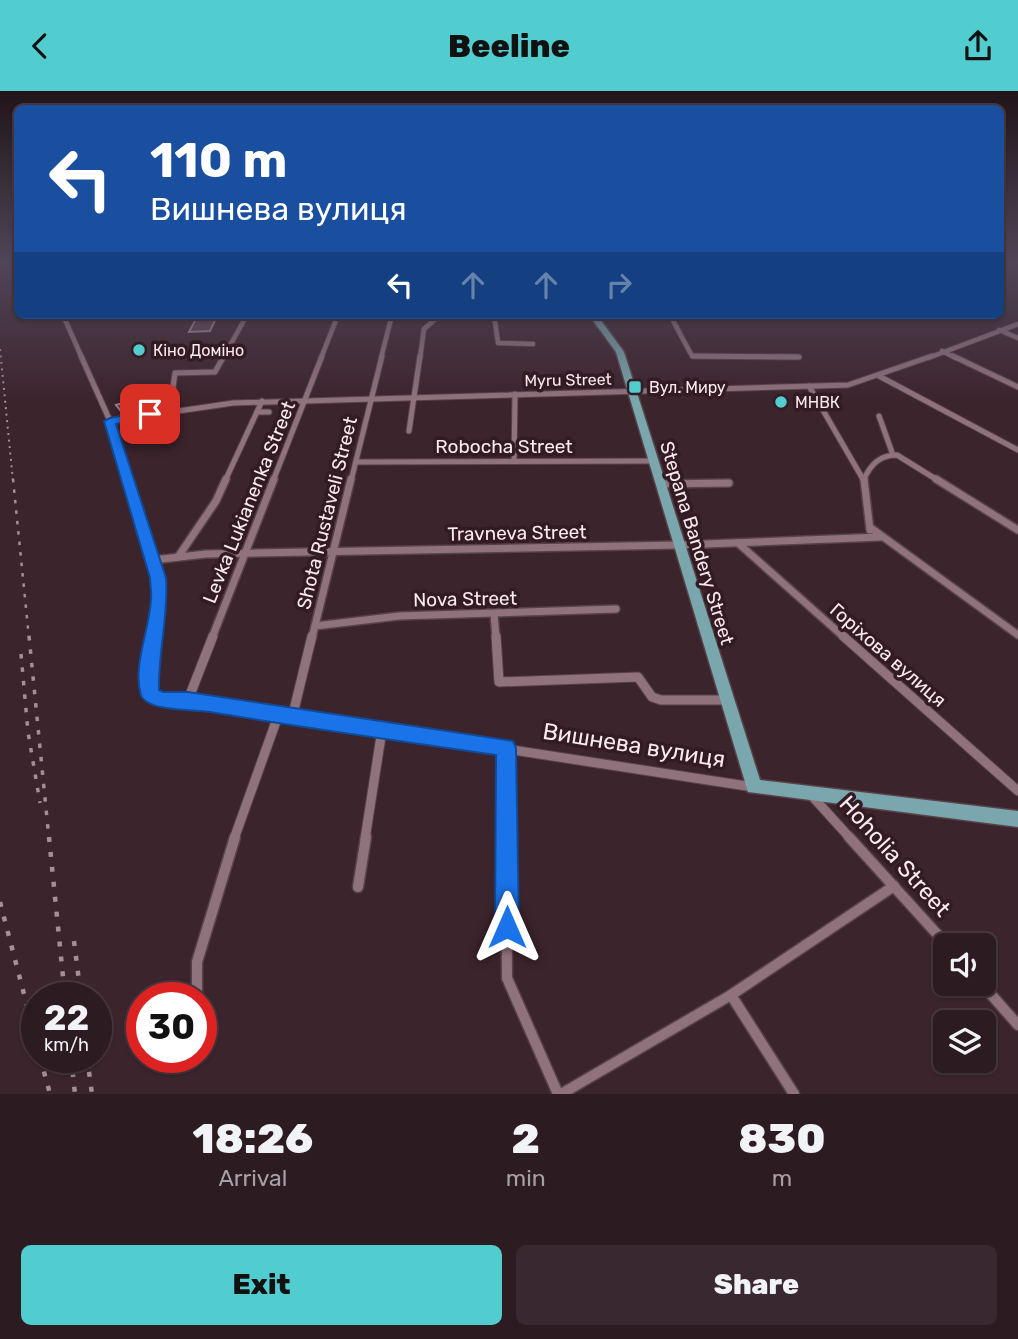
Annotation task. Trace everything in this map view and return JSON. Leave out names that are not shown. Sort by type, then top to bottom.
[{"type":"main road","name":"Stepana Bandery Street","points":[[596,319],[620,352],[754,787]]},
{"type":"main road","name":"Вишнева вулиця","points":[[754,787],[1018,819]]},
{"type":"street","points":[[65,319],[110,421],[153,559]]},
{"type":"street","points":[[215,372],[245,319]]},
{"type":"street","name":"Levka Lukianenka Street","points":[[188,700],[336,319]]},
{"type":"street","name":"Shota Rustaveli Street","points":[[292,718],[391,319]]},
{"type":"street","points":[[409,431],[424,329],[435,319]]},
{"type":"street","points":[[495,319],[498,343],[533,344]]},
{"type":"street","points":[[672,319],[692,356],[799,357]]},
{"type":"street","name":"Myru Street","points":[[110,421],[170,410],[262,401],[848,385],[880,376],[1018,324]]},
{"type":"street","points":[[999,330],[1018,338]]},
{"type":"street","points":[[942,351],[1018,387]]},
{"type":"street","points":[[170,410],[176,373],[226,371]]},
{"type":"street","points":[[880,376],[1018,450]]},
{"type":"street","points":[[808,386],[864,479],[871,528],[869,534],[862,537]]},
{"type":"street","points":[[514,461],[515,394]]},
{"type":"street","points":[[178,557],[216,501],[262,401]]},
{"type":"street","points":[[257,412],[269,412]]},
{"type":"street","points":[[879,416],[893,454]]},
{"type":"street","points":[[864,479],[868,468],[883,455],[893,454],[913,463],[1018,530]]},
{"type":"street","name":"Robocha Street","points":[[356,462],[653,461]]},
{"type":"street","points":[[855,464],[868,468]]},
{"type":"street","points":[[660,484],[729,483]]},
{"type":"street","points":[[871,528],[1018,635]]},
{"type":"street","name":"Travneva Street","points":[[153,559],[881,537]]},
{"type":"street","name":"Горіхова вулиця","points":[[737,543],[1014,781],[1018,791]]},
{"type":"street","name":"Вишнева вулиця","points":[[153,559],[159,600],[149,660],[148,684],[149,693],[160,700],[188,700],[278,716],[754,787]]},
{"type":"street","name":"Nova Street","points":[[315,626],[399,616],[616,609]]},
{"type":"street","points":[[494,614],[499,682],[638,677],[652,697],[661,700],[727,699]]},
{"type":"street","points":[[197,982],[197,962],[220,882],[278,716]]},
{"type":"street","points":[[358,887],[382,730]]},
{"type":"street","points":[[506,748],[507,978],[560,1094],[730,995],[894,886]]},
{"type":"street","name":"Hoholia Street","points":[[812,796],[936,933]]},
{"type":"street","points":[[730,995],[793,1094]]},
{"type":"street","points":[[992,996],[1018,1025]]},
{"type":"building","points":[[196,319],[216,319],[210,331],[189,332]]},
{"type":"building","points":[[140,400],[146,409],[123,414],[116,405]]},
{"type":"railway","points":[[0,349],[13,481]]},
{"type":"railway","points":[[13,479],[29,638]]},
{"type":"railway","points":[[29,636],[49,839]]},
{"type":"railway","points":[[21,654],[28,732],[40,803]]},
{"type":"railway","points":[[49,837],[64,982]]},
{"type":"railway","points":[[0,902],[21,983]]},
{"type":"railway","points":[[74,941],[79,982]]},
{"type":"railway","points":[[44,1073],[50,1094]]},
{"type":"railway","points":[[73,1073],[75,1094]]},
{"type":"railway","points":[[89,1073],[92,1094]]},
{"type":"place","name":"Кіно Доміно","points":[[139,350]]},
{"type":"place","name":"Вул. Миру","points":[[635,387]]},
{"type":"place","name":"МНВК","points":[[781,402]]},
{"type":"route","points":[[150,414],[110,421],[158,578],[159,600],[149,660],[149,693],[160,700],[188,700],[292,718],[506,748],[507,927]]}]
